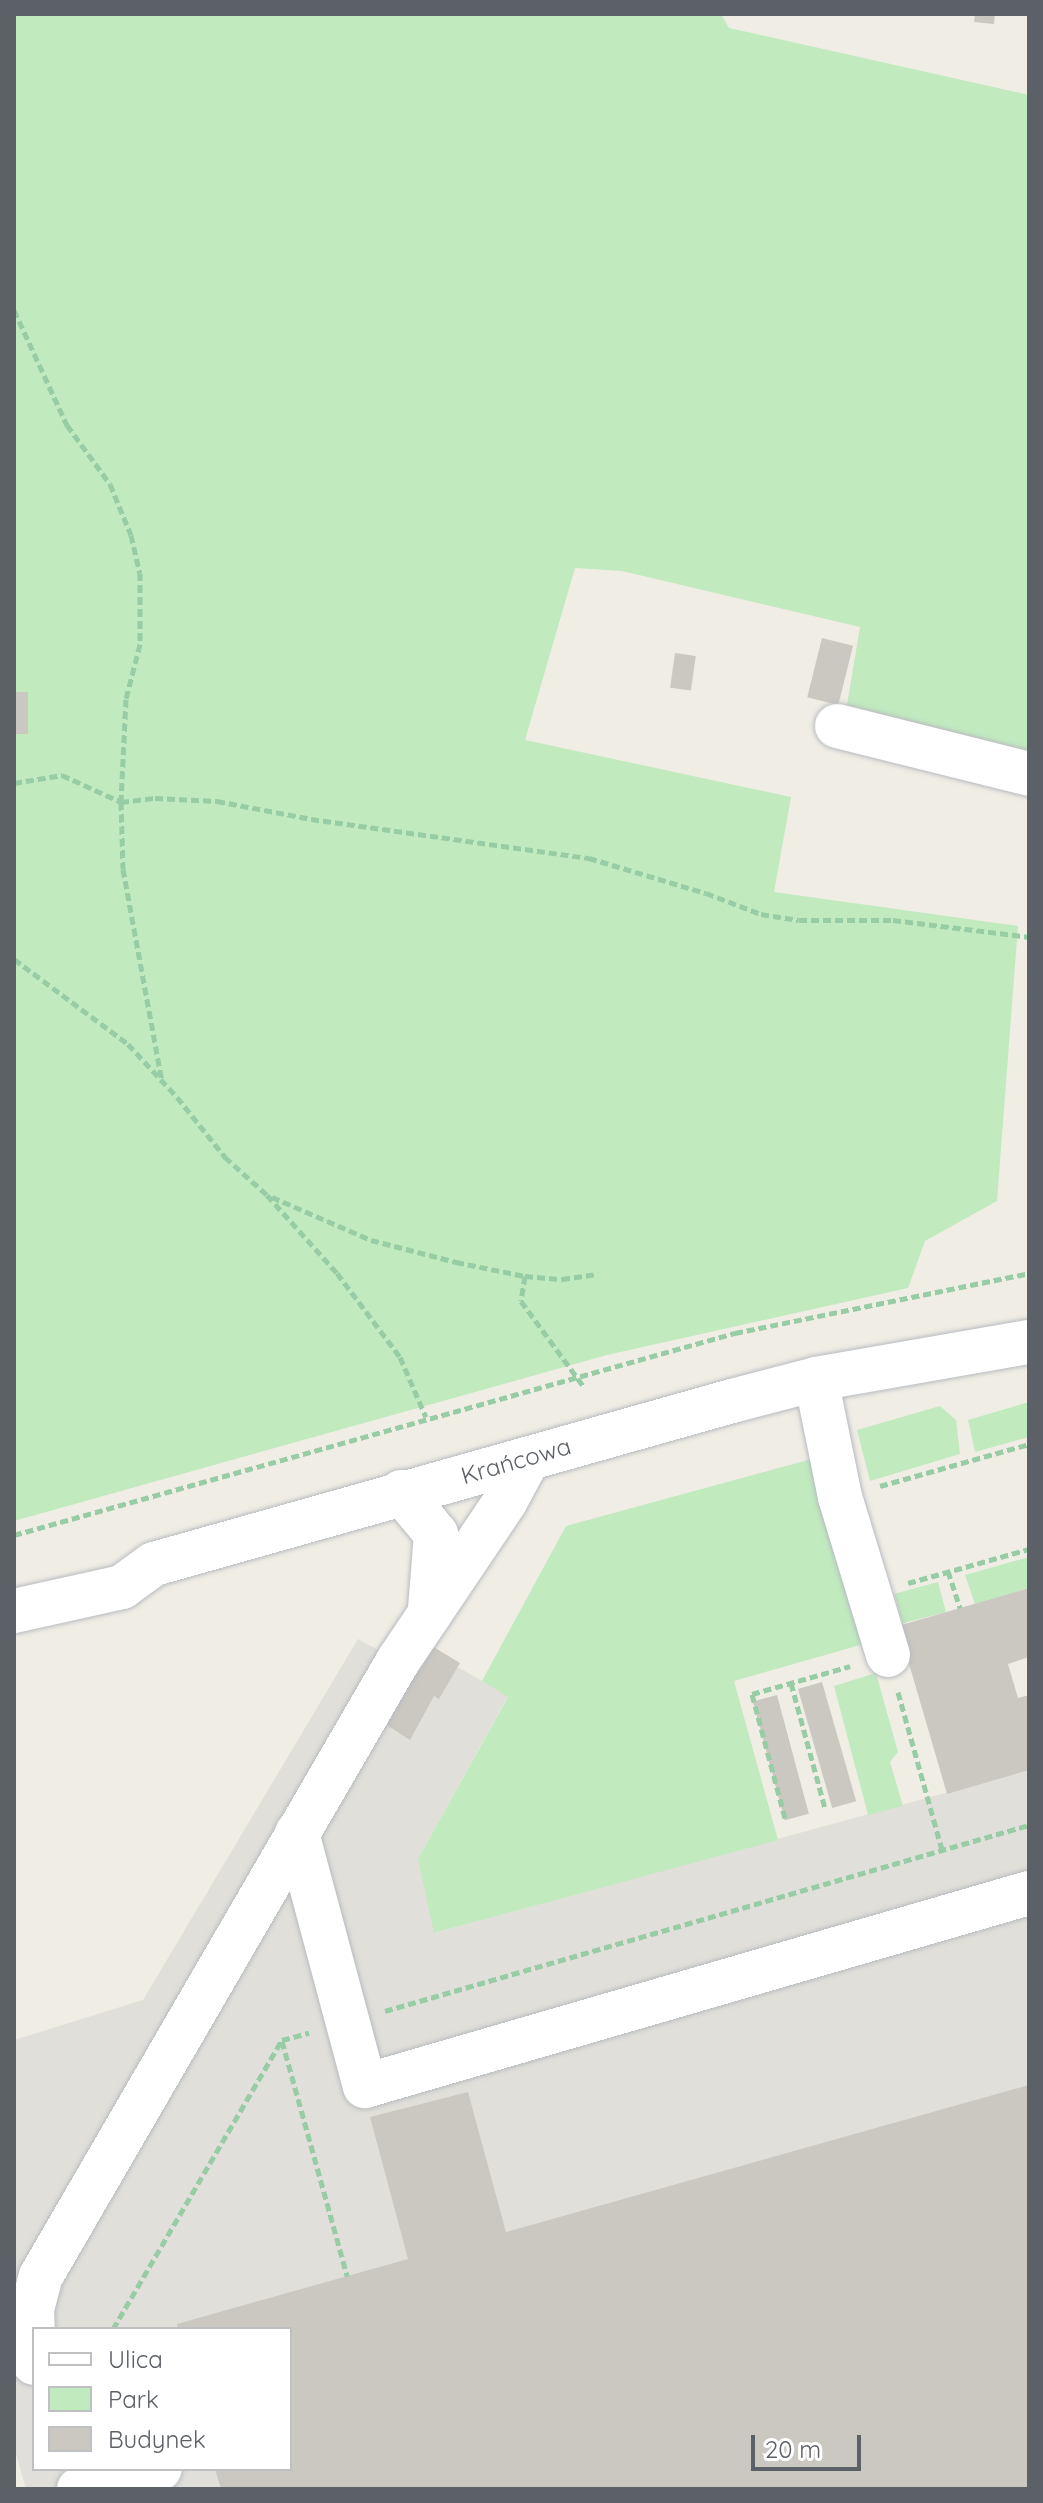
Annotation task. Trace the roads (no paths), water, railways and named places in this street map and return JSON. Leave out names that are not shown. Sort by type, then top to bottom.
[{"type":"street","points":[[837,726],[1029,774]]},
{"type":"street","name":"Krańcowa","points":[[14,1611],[122,1587],[154,1564],[401,1492],[816,1379],[1029,1342]]},
{"type":"street","points":[[816,1379],[840,1497],[872,1593],[888,1655]]},
{"type":"street","points":[[33,2327],[32,2309],[41,2276],[429,1611],[505,1502],[528,1459]]},
{"type":"street","points":[[401,1492],[436,1534],[429,1611]]},
{"type":"street","points":[[297,1833],[365,2086],[1029,1893]]},
{"type":"street","points":[[79,2489],[152,2471]]}]
